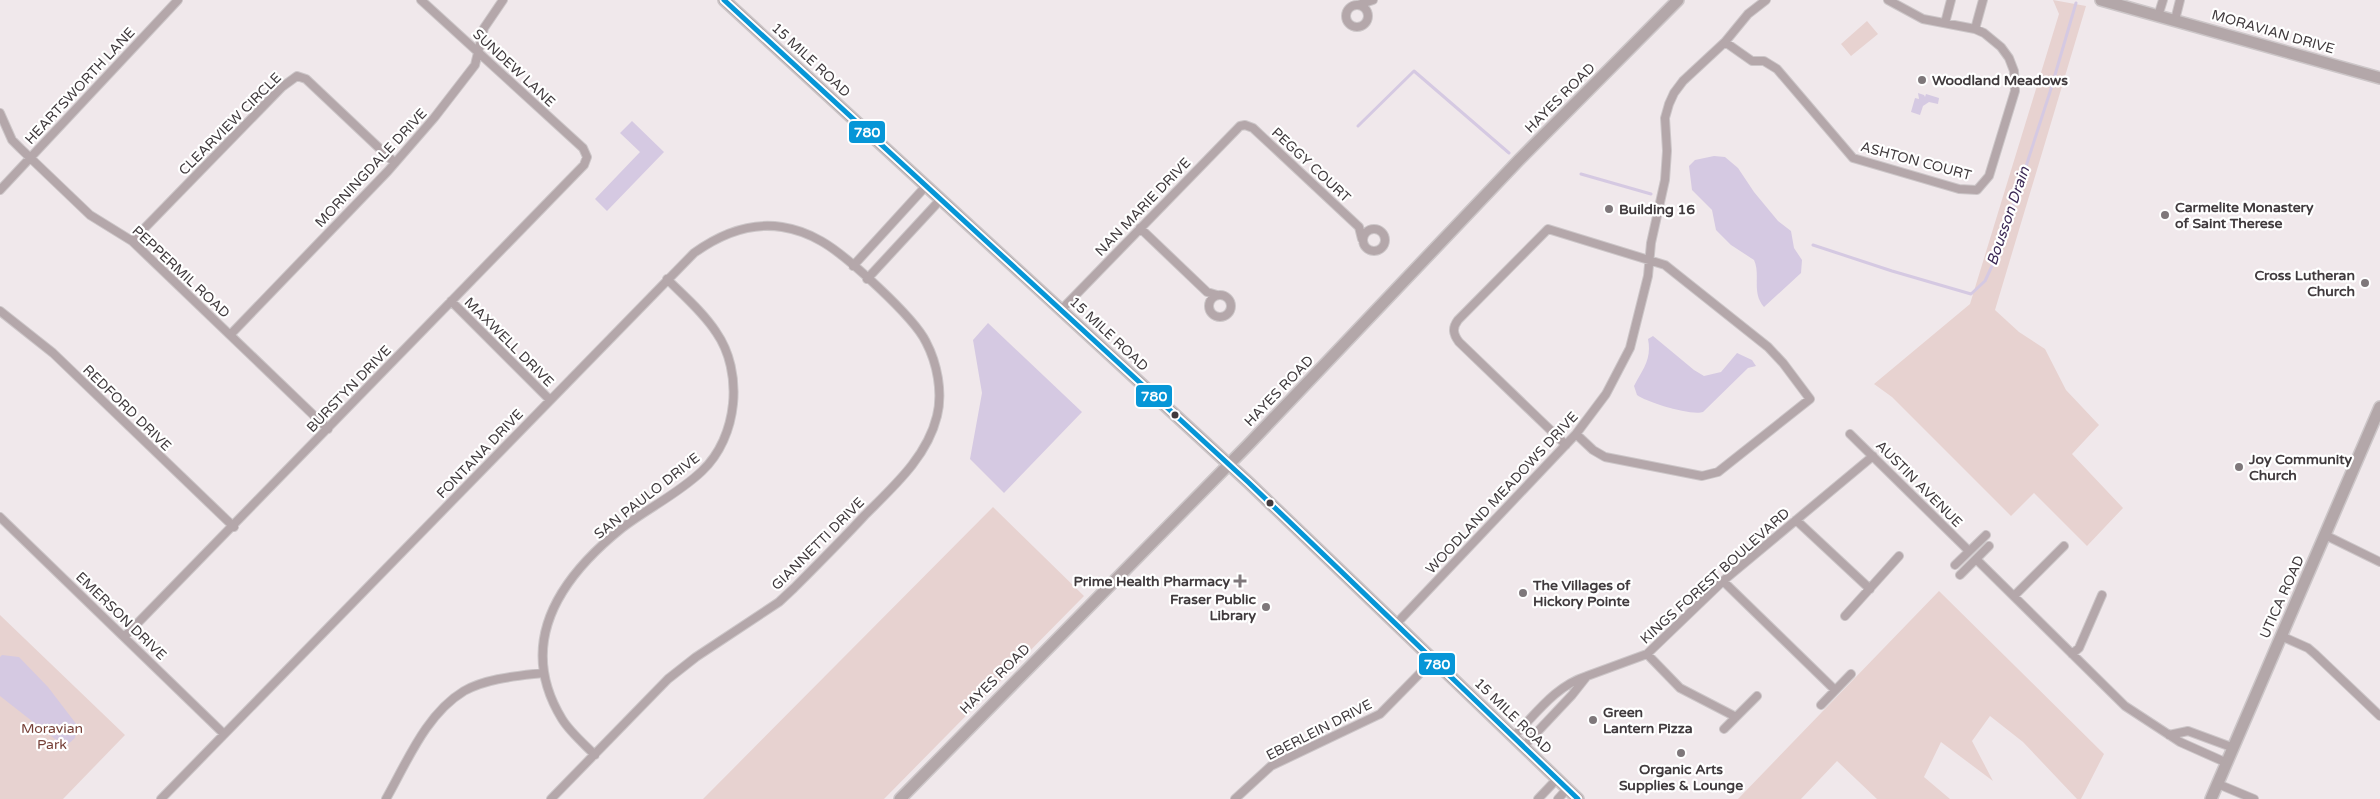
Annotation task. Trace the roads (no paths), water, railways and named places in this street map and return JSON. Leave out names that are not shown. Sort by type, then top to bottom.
[{"type":"main road","name":"15 MILE ROAD","points":[[724,0],[1229,465],[1578,799]]},
{"type":"main road","name":"HAYES ROAD","points":[[900,799],[1229,465],[1519,160],[1678,0]]},
{"type":"main road","name":"MORAVIAN DRIVE","points":[[2101,0],[2380,78]]},
{"type":"main road","name":"UTICA ROAD","points":[[2211,799],[2377,420],[2380,407]]},
{"type":"street","name":"HEARTSWORTH LANE","points":[[0,190],[178,0]]},
{"type":"street","name":"SUNDEW LANE","points":[[421,0],[583,148],[587,157]]},
{"type":"street","name":"MORNINGDALE DRIVE","points":[[230,335],[395,163],[459,86],[475,65],[484,28],[503,0]]},
{"type":"street","points":[[1372,0],[1367,22],[1362,26],[1354,27],[1348,23],[1346,16],[1349,9],[1372,0]]},
{"type":"street","name":"WOODLAND MEADOWS DRIVE","points":[[1396,624],[1566,445],[1606,394],[1630,348],[1648,276],[1649,259],[1665,180],[1667,151],[1665,118],[1669,104],[1683,81],[1725,42],[1748,14],[1766,0]]},
{"type":"street","points":[[1888,0],[1923,19],[1945,23],[1951,0]]},
{"type":"street","points":[[1975,29],[1982,0]]},
{"type":"street","points":[[2158,16],[2163,0]]},
{"type":"street","points":[[2175,20],[2180,0]]},
{"type":"street","points":[[1358,5],[1365,8],[1368,14]]},
{"type":"street","name":"ASHTON COURT","points":[[1725,42],[1752,60],[1764,61],[1777,69],[1852,158],[1970,190],[1977,190],[1989,176],[2015,91],[2016,80],[2009,58],[1984,33],[1975,29],[1945,23]]},
{"type":"street","name":"CLEARVIEW CIRCLE","points":[[132,241],[282,87],[298,76],[306,79],[395,163]]},
{"type":"street","name":"PEPPERMIL ROAD","points":[[0,113],[12,140],[30,158],[90,215],[132,241],[328,429]]},
{"type":"street","name":"PEGGY COURT","points":[[1245,125],[1252,128],[1360,227]]},
{"type":"street","name":"NAN MARIE DRIVE","points":[[1061,310],[1236,129],[1245,125]]},
{"type":"street","name":"BURSTYN DRIVE","points":[[125,636],[234,527],[584,165],[587,157]]},
{"type":"street","points":[[853,266],[926,186]]},
{"type":"street","points":[[867,279],[941,200]]},
{"type":"street","name":"FONTANA DRIVE","points":[[161,799],[667,280],[707,243],[729,233],[766,226],[791,229],[811,236],[832,248],[867,279]]},
{"type":"street","points":[[1360,227],[1371,229],[1378,230],[1383,234],[1383,245],[1378,250],[1371,250],[1365,246],[1362,239],[1360,227]]},
{"type":"street","points":[[1140,228],[1208,292],[1225,296],[1230,300],[1231,308],[1227,314],[1221,317],[1214,315],[1210,309],[1208,292]]},
{"type":"street","points":[[1362,239],[1365,233],[1371,229]]},
{"type":"street","points":[[1566,445],[1459,342],[1454,333],[1455,324],[1548,229],[1649,259],[1665,266],[1768,347],[1810,399],[1718,472],[1709,476],[1605,457],[1593,450],[1576,434]]},
{"type":"street","name":"GIANNETTI DRIVE","points":[[551,799],[682,667],[779,602],[794,588],[908,471],[918,456],[931,434],[938,414],[939,393],[934,360],[926,341],[913,323],[867,279]]},
{"type":"street","name":"SAN PAULO DRIVE","points":[[595,755],[562,720],[552,701],[543,673],[542,651],[544,631],[549,614],[563,588],[622,528],[684,486],[704,470],[728,431],[733,408],[734,381],[723,344],[707,320],[667,280]]},
{"type":"street","points":[[1210,302],[1217,295]]},
{"type":"street","name":"MAXWELL DRIVE","points":[[451,301],[550,400]]},
{"type":"street","name":"REDFORD DRIVE","points":[[0,311],[52,353],[234,527]]},
{"type":"street","name":"AUSTIN AVENUE","points":[[1850,434],[1969,551]]},
{"type":"street","name":"KINGS FOREST BOULEVARD","points":[[1514,738],[1560,689],[1572,681],[1647,654],[1723,582],[1872,456]]},
{"type":"street","name":"EMERSON DRIVE","points":[[0,517],[125,636],[224,734]]},
{"type":"street","points":[[1796,520],[1870,589]]},
{"type":"street","points":[[1955,565],[1986,535]]},
{"type":"street","points":[[2325,535],[2380,562]]},
{"type":"street","points":[[1960,576],[1989,546]]},
{"type":"street","points":[[2014,596],[2064,546]]},
{"type":"street","points":[[1846,616],[1899,556]]},
{"type":"street","points":[[1976,559],[2125,706],[2180,742],[2227,763]]},
{"type":"street","points":[[1723,582],[1835,690]]},
{"type":"street","points":[[2072,654],[2079,648],[2102,596]]},
{"type":"street","points":[[2281,636],[2308,648],[2380,716]]},
{"type":"street","points":[[1647,654],[1680,688],[1736,717]]},
{"type":"street","name":"EBERLEIN DRIVE","points":[[1235,799],[1271,766],[1380,714],[1433,660]]},
{"type":"street","points":[[386,799],[430,723],[451,701],[465,691],[486,684],[543,673]]},
{"type":"street","points":[[1821,705],[1851,674]]},
{"type":"street","points":[[1523,747],[1572,696],[1587,676]]},
{"type":"street","points":[[1724,729],[1757,696]]},
{"type":"street","points":[[2169,735],[2188,731],[2234,748]]},
{"type":"street","points":[[1538,799],[1557,779]]},
{"type":"street","points":[[2218,784],[2254,799]]},
{"type":"street","points":[[1558,799],[1567,789]]},
{"type":"waterway","name":"Bousson Drain","points":[[1813,245],[1971,294],[1985,281],[1998,253],[2050,92],[2076,3]]},
{"type":"waterway","points":[[1358,126],[1414,71],[1509,153]]},
{"type":"waterway","points":[[1581,174],[1651,194]]},
{"type":"place","name":"Woodland Meadows","points":[[1922,80]]},
{"type":"place","name":"Building 16","points":[[1609,209]]},
{"type":"place","name":"Carmelite Monastery of Saint Therese","points":[[2165,215]]},
{"type":"place","name":"Cross Lutheran Church","points":[[2365,283]]},
{"type":"place","name":"Joy Community Church","points":[[2239,467]]},
{"type":"place","name":"Prime Health Pharmacy","points":[[1240,581]]},
{"type":"place","name":"The Villages of Hickory Pointe","points":[[1523,593]]},
{"type":"place","name":"Fraser Public Library","points":[[1266,607]]},
{"type":"place","name":"Green Lantern Pizza","points":[[1593,720]]},
{"type":"place","name":"Organic Arts Supplies & Lounge","points":[[1681,753]]},
{"type":"park label","name":"Moravian Park","points":[[52,736]]}]
